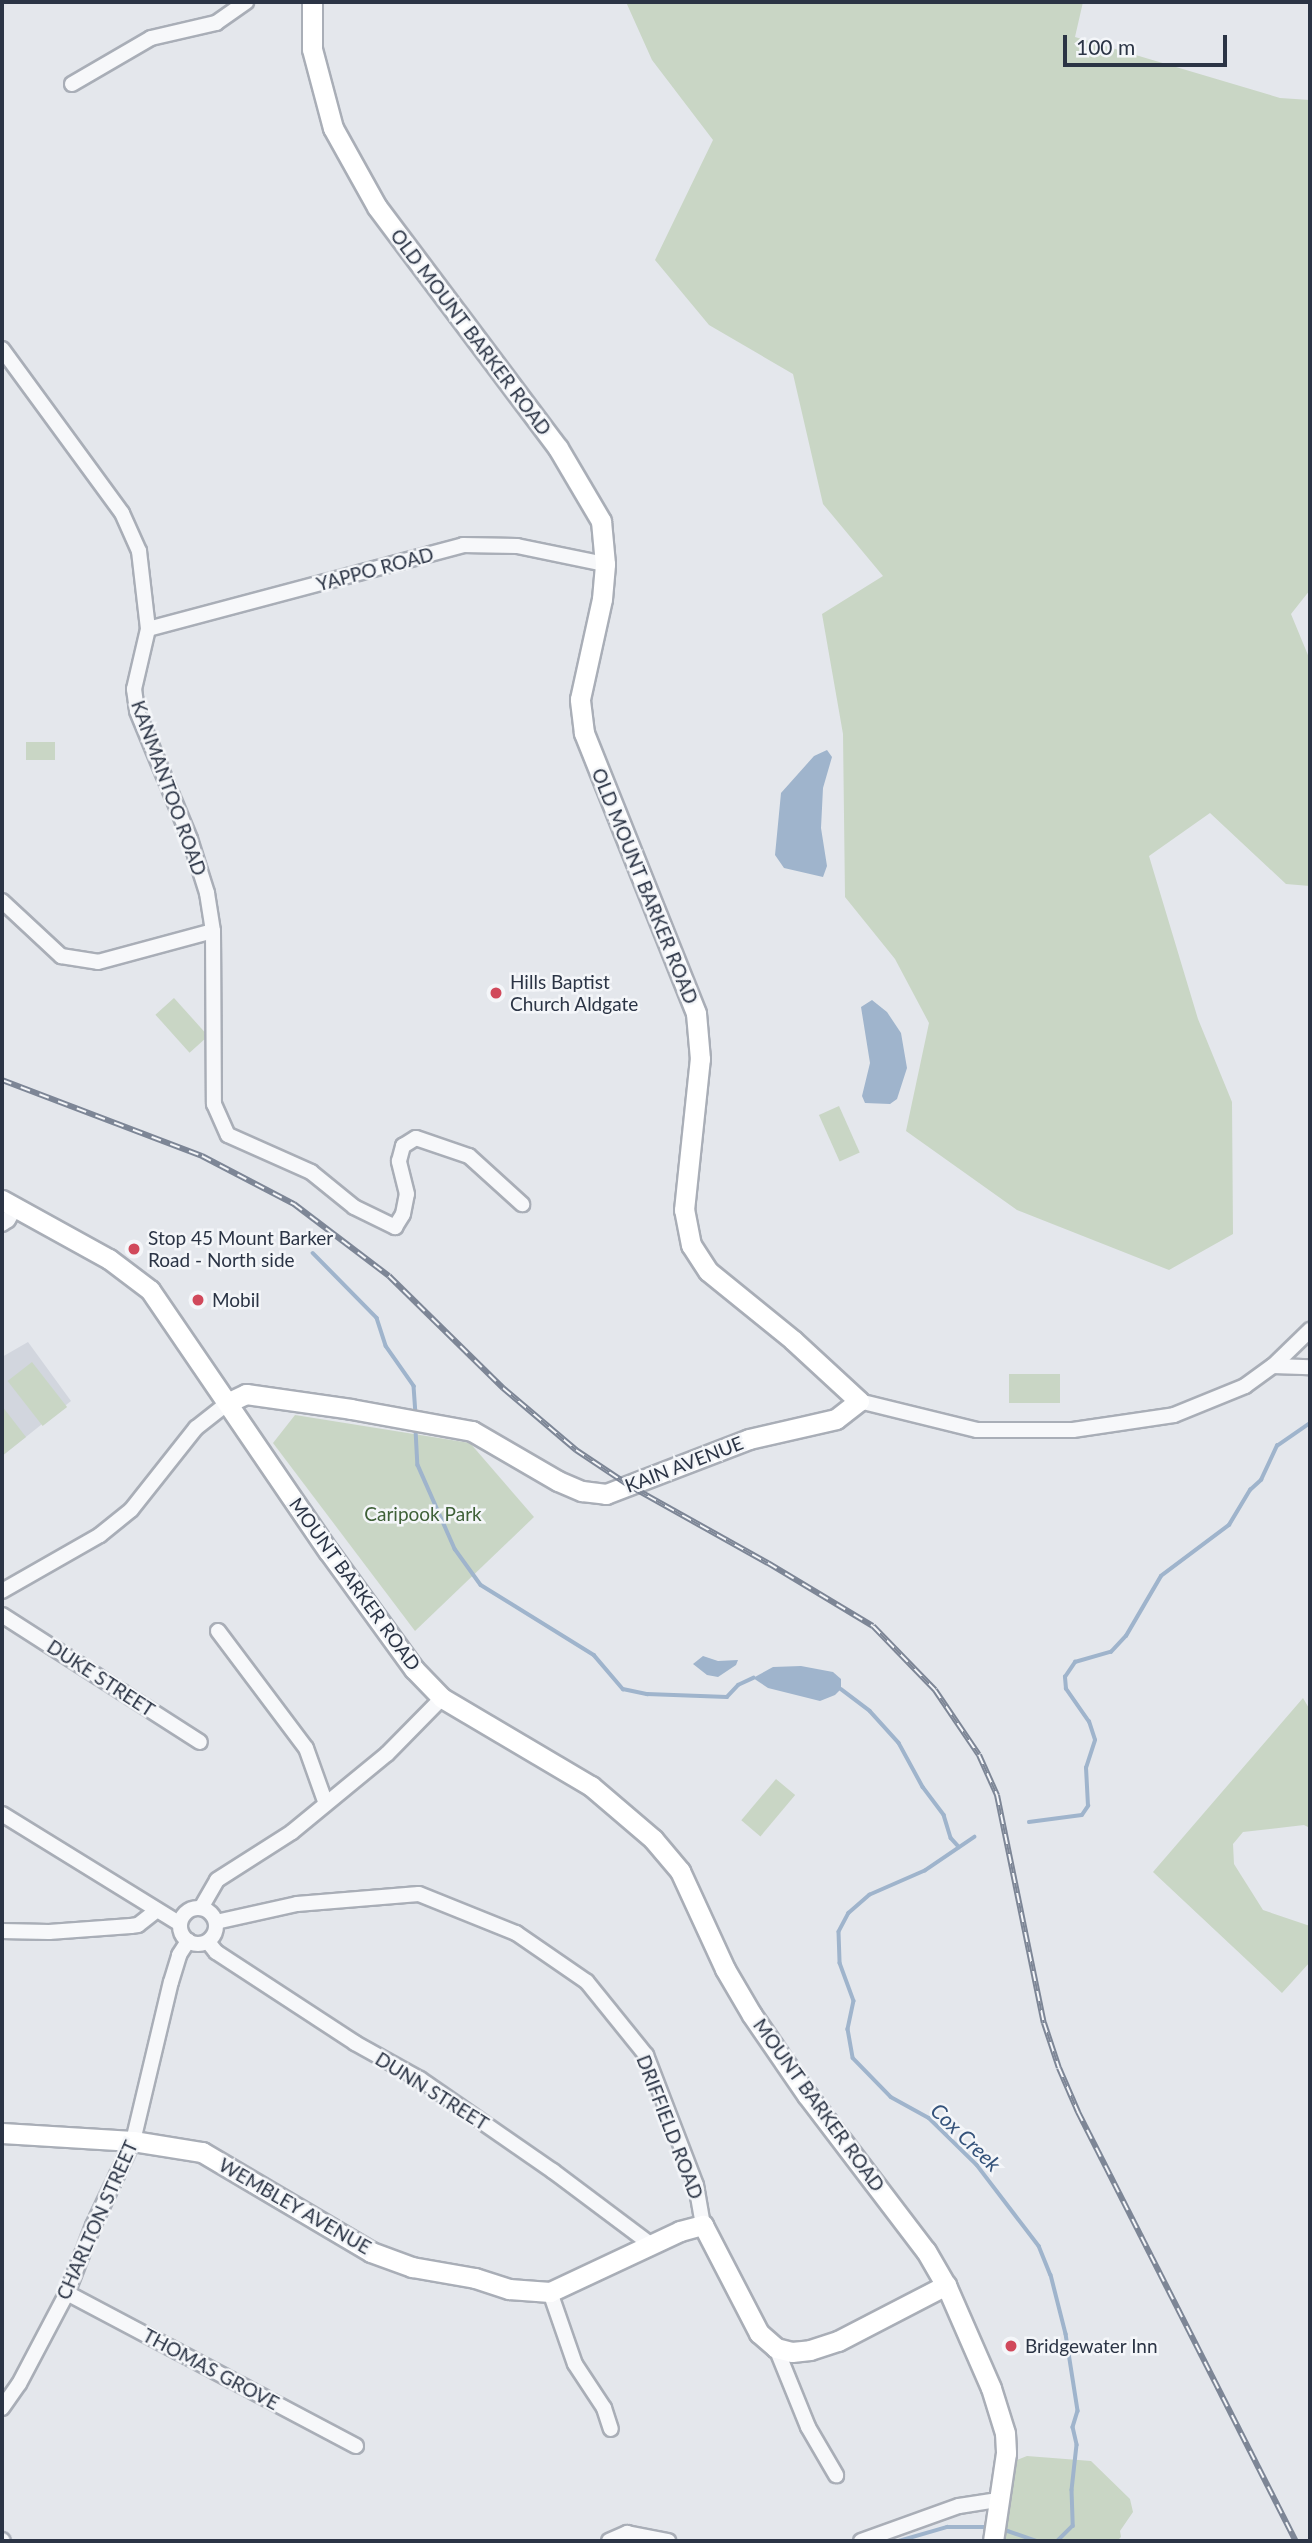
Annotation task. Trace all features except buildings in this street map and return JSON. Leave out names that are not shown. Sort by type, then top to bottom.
[{"type":"main road","name":"OLD MOUNT BARKER ROAD","points":[[312,2],[312,49],[333,128],[377,207],[558,448],[601,520],[605,564],[602,598],[580,699],[584,733],[696,1013],[700,1059],[684,1210],[691,1245],[708,1271],[793,1340],[859,1401]]},
{"type":"main road","name":"MOUNT BARKER ROAD","points":[[8,1204],[109,1259],[150,1290],[329,1552],[414,1669],[442,1698],[591,1786],[653,1839],[680,1871],[725,1969],[752,2015],[807,2095],[926,2251],[946,2285],[991,2388],[1005,2433],[1006,2453],[993,2541]]},
{"type":"main road","name":"KAIN AVENUE","points":[[229,1402],[246,1394],[351,1409],[472,1432],[558,1481],[582,1491],[606,1494],[749,1438],[836,1419],[859,1401]]},
{"type":"main road","name":"WEMBLEY AVENUE","points":[[2,2133],[133,2141],[202,2152],[371,2252],[402,2263],[475,2278],[509,2289],[550,2292],[653,2246],[680,2231],[703,2225]]},
{"type":"main road","points":[[703,2225],[759,2333],[776,2348],[792,2352],[810,2350],[838,2341],[946,2285]]},
{"type":"street","points":[[72,85],[151,38],[216,23],[246,2]]},
{"type":"street","name":"KANMANTOO ROAD","points":[[2,349],[122,513],[139,551],[148,629],[134,689],[137,711],[190,839],[207,894],[213,932],[214,1104],[229,1135],[311,1172],[355,1207],[395,1227],[404,1214],[407,1194],[399,1161],[403,1146],[416,1138],[469,1156],[522,1204]]},
{"type":"street","name":"YAPPO ROAD","points":[[148,629],[463,545],[517,546],[605,564]]},
{"type":"street","points":[[2,901],[61,956],[98,962],[213,932]]},
{"type":"street","points":[[2,1224],[8,1220],[8,1204]]},
{"type":"street","name":"OLD MOUNT BARKER ROAD","points":[[859,1401],[977,1430],[1073,1430],[1174,1415],[1245,1385],[1273,1366],[1310,1330]]},
{"type":"street","points":[[1273,1366],[1310,1367]]},
{"type":"street","points":[[2,1591],[100,1535],[131,1510],[196,1428],[229,1402]]},
{"type":"street","name":"DUKE STREET","points":[[2,1615],[200,1742]]},
{"type":"street","points":[[218,1631],[306,1748],[326,1804]]},
{"type":"street","points":[[201,1908],[217,1880],[292,1832],[387,1754],[442,1698]]},
{"type":"street","points":[[2,1814],[180,1924]]},
{"type":"street","name":"DRIFFIELD ROAD","points":[[216,1922],[297,1904],[419,1894],[516,1933],[587,1982],[646,2056],[695,2185],[703,2225]]},
{"type":"street","points":[[201,1908],[208,1911],[216,1922],[215,1933],[208,1942],[198,1944],[188,1941],[182,1934],[180,1924],[187,1912],[201,1908]]},
{"type":"street","points":[[2,1931],[49,1932],[131,1926],[138,1925],[156,1911]]},
{"type":"street","name":"CHARLTON STREET","points":[[2,2408],[19,2384],[67,2293],[93,2226],[133,2141],[171,1982],[179,1955],[188,1941]]},
{"type":"street","name":"DUNN STREET","points":[[208,1942],[216,1952],[355,2043],[431,2087],[554,2171],[653,2246]]},
{"type":"street","points":[[550,2292],[575,2364],[604,2408],[611,2429]]},
{"type":"street","name":"THOMAS GROVE","points":[[67,2293],[356,2446]]},
{"type":"street","points":[[776,2348],[808,2427],[835,2475]]},
{"type":"street","points":[[861,2541],[959,2506],[996,2507]]},
{"type":"street","points":[[609,2541],[627,2533],[668,2541]]},
{"type":"shaded area","points":[[28,1342],[71,1401],[2,1456],[2,1357]]},
{"type":"green space","points":[[626,2],[1083,2],[1075,37],[1280,98],[1310,100],[1310,590],[1291,614],[1310,660],[1310,886],[1286,884],[1210,813],[1149,856],[1198,1019],[1232,1102],[1233,1234],[1169,1270],[1017,1210],[906,1131],[929,1023],[895,959],[845,897],[843,734],[822,614],[883,576],[823,504],[793,374],[709,325],[655,260],[713,140],[652,60]]},
{"type":"green space","points":[[26,742],[55,742],[55,760],[26,760]]},
{"type":"green space","points":[[174,998],[208,1036],[190,1053],[155,1015]]},
{"type":"green space","points":[[839,1106],[860,1153],[840,1162],[819,1115]]},
{"type":"green space","points":[[32,1362],[67,1407],[43,1426],[8,1381]]},
{"type":"green space","points":[[1009,1374],[1060,1374],[1060,1403],[1009,1403]]},
{"type":"green space","points":[[2,1406],[26,1437],[2,1456]]},
{"type":"green space","name":"Caripook Park","points":[[295,1415],[470,1443],[534,1517],[415,1631],[273,1443]]},
{"type":"green space","points":[[1303,1698],[1310,1710],[1310,1828],[1304,1825],[1243,1832],[1233,1844],[1234,1864],[1263,1910],[1310,1926],[1310,1962],[1282,1993],[1153,1872]]},
{"type":"green space","points":[[776,1779],[795,1795],[760,1836],[741,1820]]},
{"type":"green space","points":[[1027,2456],[1091,2461],[1130,2499],[1133,2512],[1120,2531],[1121,2537],[1117,2541],[1003,2541],[1013,2472],[1017,2460]]},
{"type":"water","points":[[827,750],[832,757],[823,788],[821,828],[827,866],[823,877],[784,868],[775,855],[781,793],[814,756]]},
{"type":"water","points":[[872,1000],[887,1012],[901,1033],[907,1068],[897,1099],[890,1104],[865,1103],[862,1096],[870,1063],[861,1007]]},
{"type":"water","points":[[703,1656],[718,1661],[738,1660],[736,1665],[718,1677],[707,1675],[693,1664]]},
{"type":"water","points":[[801,1666],[833,1672],[841,1679],[841,1689],[835,1695],[820,1701],[768,1688],[753,1678],[773,1667]]},
{"type":"waterway","points":[[313,1253],[377,1318],[386,1346],[414,1386],[416,1412]]},
{"type":"waterway","name":"Cox Creek","points":[[1029,1822],[1082,1815],[1088,1806],[1086,1768],[1095,1740],[1089,1722],[1066,1689],[1065,1677],[1075,1662],[1111,1652],[1126,1636],[1161,1576],[1229,1525],[1250,1490],[1261,1480],[1277,1446],[1310,1423]]},
{"type":"waterway","points":[[416,1430],[418,1465],[455,1549],[481,1585],[594,1655],[623,1689],[647,1694],[727,1697],[738,1685],[753,1678]]},
{"type":"waterway","points":[[841,1689],[870,1711],[899,1743],[923,1787],[944,1815],[951,1838],[959,1847]]},
{"type":"waterway","name":"Cox Creek","points":[[975,1837],[925,1871],[870,1895],[849,1913],[839,1932],[840,1963],[854,2001],[848,2029],[853,2058],[891,2097],[929,2118],[977,2165],[1039,2246],[1051,2275],[1066,2334],[1078,2411],[1073,2427],[1077,2445],[1072,2490],[1073,2526],[1058,2541]]},
{"type":"waterway","name":"Cox Creek","points":[[899,2541],[947,2527],[988,2527]]},
{"type":"waterway","name":"Cox Creek","points":[[1002,2529],[1036,2541]]},
{"type":"railway","points":[[2,1080],[202,1156],[294,1204],[389,1276],[503,1388],[576,1450],[630,1486],[768,1563],[873,1626],[935,1690],[979,1755],[997,1795],[1044,2023],[1059,2068],[1078,2112],[1296,2541]]},
{"type":"place","name":"Hills Baptist Church Aldgate","points":[[496,993]]},
{"type":"place","name":"Stop 45 Mount Barker Road - North side","points":[[134,1249]]},
{"type":"place","name":"Mobil","points":[[198,1300]]},
{"type":"place","name":"Bridgewater Inn","points":[[1011,2346]]}]
